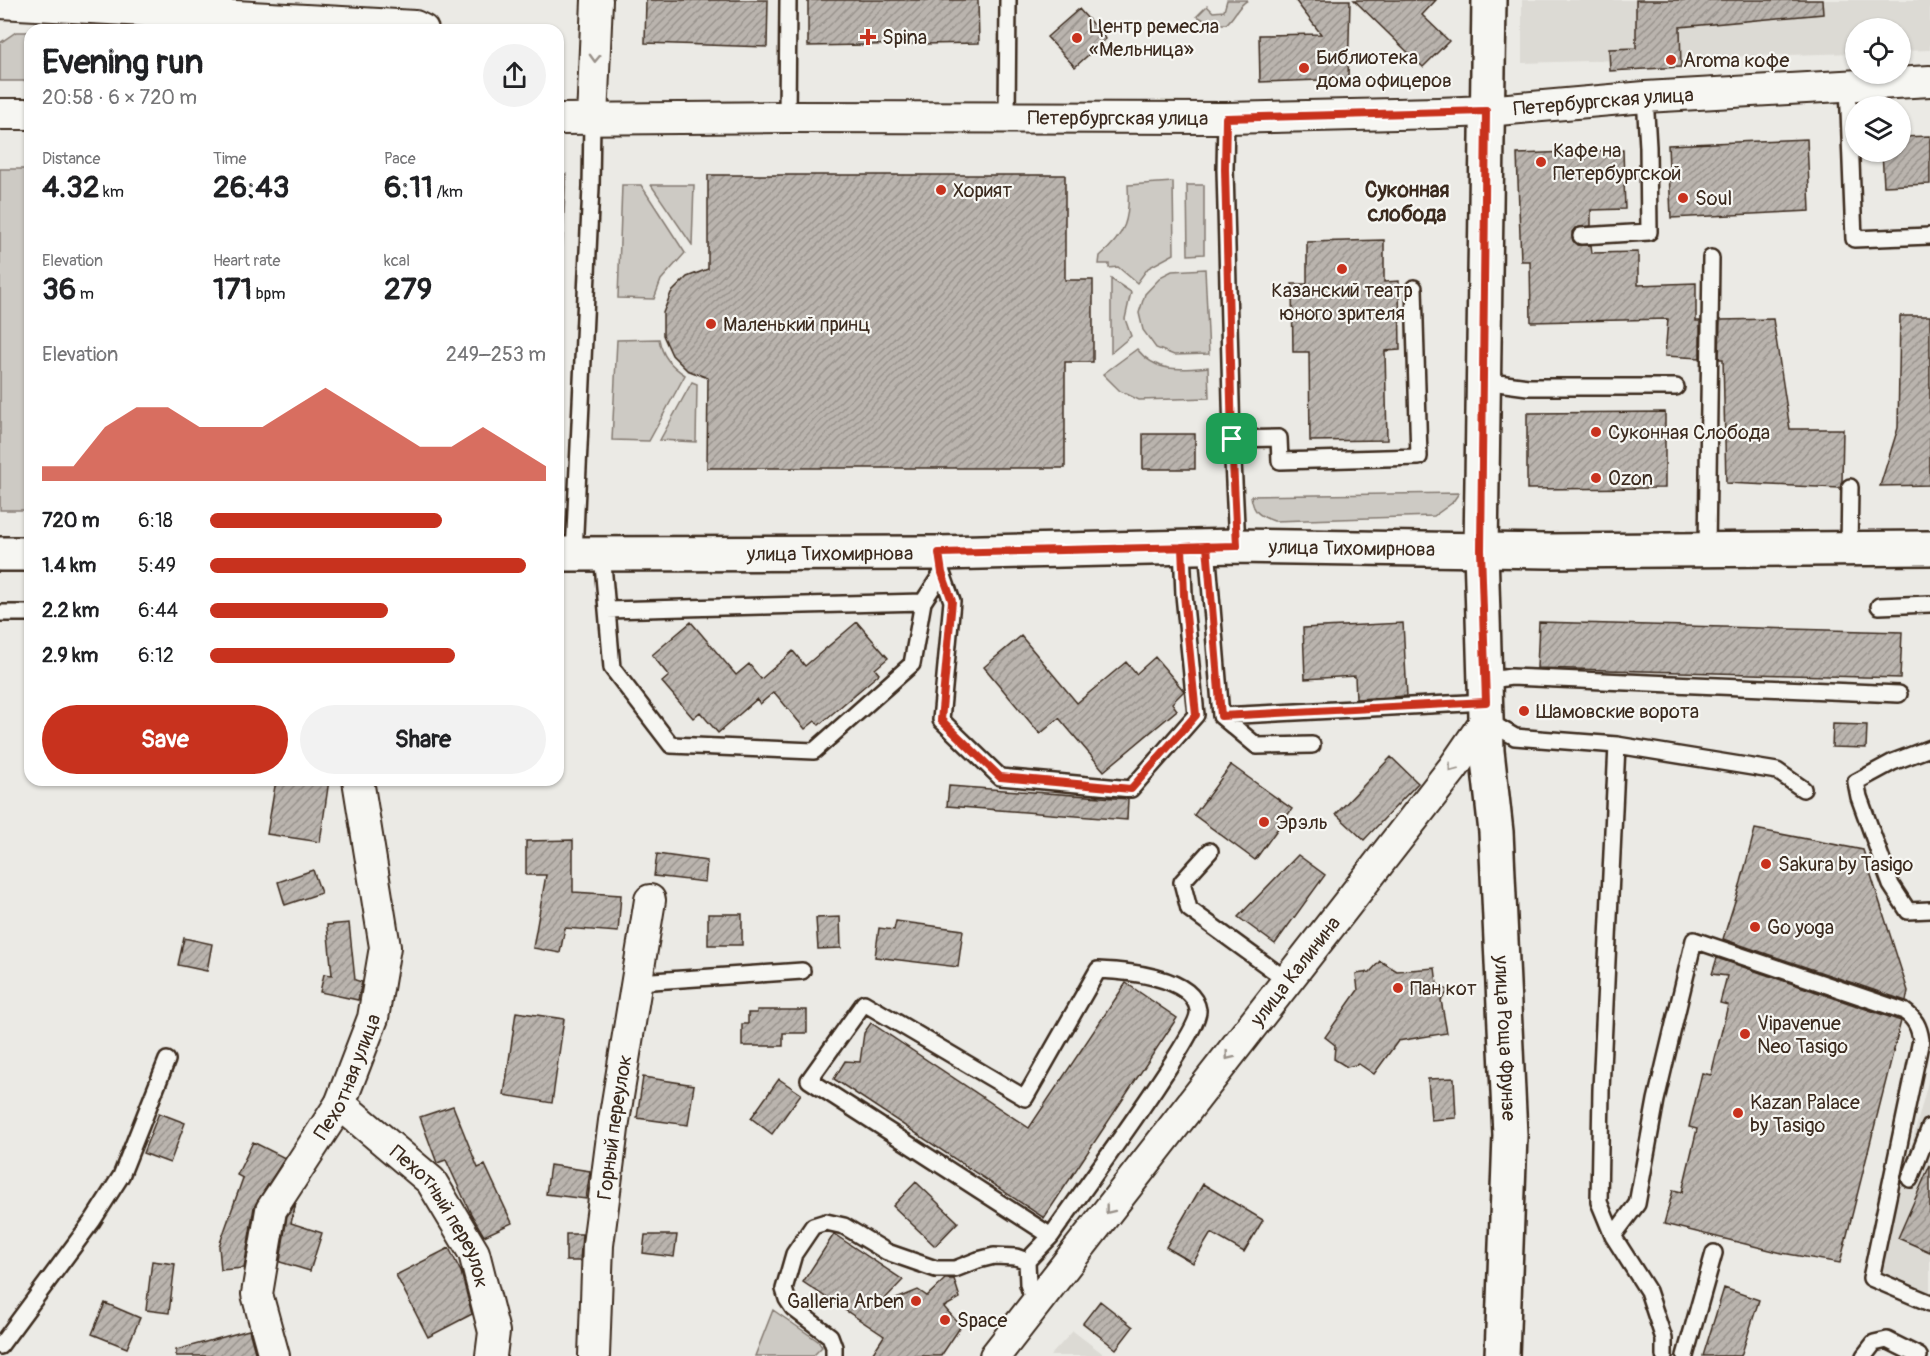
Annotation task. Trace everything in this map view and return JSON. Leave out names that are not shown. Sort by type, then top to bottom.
[{"type":"main road","points":[[1486,701],[1481,550],[1489,0]]},
{"type":"main road","name":"улица Тихомирнова","points":[[578,554],[941,563],[1209,546],[1481,550],[1930,548]]},
{"type":"main road","points":[[0,554],[24,554]]},
{"type":"main road","name":"улица Роща Фрунзе","points":[[1486,701],[1487,751],[1496,832],[1510,1135],[1502,1356]]},
{"type":"street","points":[[592,120],[597,0]]},
{"type":"street","points":[[0,3],[71,3],[385,24]]},
{"type":"street","name":"Петербургская улица","points":[[564,119],[1006,116],[1226,118],[1486,111],[1645,97],[1930,81]]},
{"type":"street","name":"Петербургская улица","points":[[564,105],[592,120]]},
{"type":"street","points":[[0,114],[24,114]]},
{"type":"street","name":"улица Калинина","points":[[1006,1352],[1035,1306],[1453,768],[1486,701]]},
{"type":"street","name":"Пехотная улица","points":[[274,1356],[257,1294],[271,1210],[340,1104],[373,1018],[385,947],[359,786]]},
{"type":"street","name":"Горный переулок","points":[[594,1356],[598,1245],[614,1121],[650,900]]},
{"type":"street","name":"Пехотный переулок","points":[[340,1104],[431,1181],[474,1253],[494,1332],[491,1356]]},
{"type":"lane","points":[[787,117],[788,0]]},
{"type":"lane","points":[[1006,116],[1008,0]]},
{"type":"lane","points":[[1848,86],[1854,239],[1930,236]]},
{"type":"lane","points":[[1581,236],[1649,232],[1645,97]]},
{"type":"lane","points":[[941,563],[952,601],[941,720],[1000,777],[1131,789],[1196,715],[1184,595],[1209,546],[1232,439],[1225,169],[1226,118]]},
{"type":"lane","points":[[592,120],[578,554],[607,610],[612,668],[671,745],[814,751],[912,664],[923,602],[941,563]]},
{"type":"lane","points":[[1707,550],[1712,258]]},
{"type":"lane","points":[[1232,439],[1279,438],[1280,461],[1419,457],[1414,288]]},
{"type":"lane","points":[[1483,381],[1528,387],[1676,387]]},
{"type":"lane","points":[[1849,549],[1850,487]]},
{"type":"lane","points":[[1209,546],[1221,716],[1257,746],[1312,745]]},
{"type":"lane","points":[[607,610],[923,602]]},
{"type":"lane","points":[[1880,606],[1930,603]]},
{"type":"lane","points":[[0,613],[24,613]]},
{"type":"lane","points":[[1221,716],[1486,701],[1511,677],[1899,694]]},
{"type":"lane","points":[[1486,701],[1515,737],[1617,745],[1776,771],[1803,789]]},
{"type":"lane","points":[[1617,745],[1601,1090],[1599,1202],[1613,1236],[1648,1291],[1664,1339],[1664,1356]]},
{"type":"lane","points":[[1930,748],[1893,762],[1856,782],[1859,797],[1891,885],[1908,911],[1930,910]]},
{"type":"lane","points":[[1210,851],[1182,882],[1189,909],[1288,981]]},
{"type":"lane","points":[[1613,1236],[1636,1204],[1656,1100],[1694,940],[1904,1011],[1919,1027],[1921,1040],[1871,1278],[1930,1303]]},
{"type":"lane","points":[[1035,1306],[1028,1284],[1027,1261],[1051,1236],[1168,1071],[1197,1021],[1198,1010],[1192,999],[1182,988],[1163,980],[1131,971],[1098,970],[1025,1098],[864,1003],[809,1080],[1051,1236]]},
{"type":"lane","points":[[638,982],[802,971]]},
{"type":"lane","points":[[0,1346],[86,1229],[121,1176],[167,1060]]},
{"type":"lane","points":[[1910,1179],[1930,1127]]},
{"type":"lane","points":[[834,1356],[830,1336],[793,1308],[784,1289],[794,1254],[813,1226],[826,1222],[844,1226],[887,1252],[936,1269],[954,1269],[994,1256],[1016,1257],[1027,1261]]},
{"type":"lane","points":[[1685,1356],[1714,1252]]},
{"type":"lane","points":[[1864,1356],[1874,1343],[1887,1340],[1919,1356]]},
{"type":"shaded area","points":[[1227,0],[1248,0],[1226,24],[1211,24],[1197,16],[1207,6],[1213,12],[1224,11]]},
{"type":"shaded area","points":[[1522,0],[1930,0],[1930,50],[1911,51],[1911,18],[1845,18],[1845,53],[1522,63]]},
{"type":"shaded area","points":[[16,32],[24,32],[24,81],[0,81],[0,43]]},
{"type":"shaded area","points":[[0,169],[24,169],[24,510],[0,510]]},
{"type":"shaded area","points":[[564,174],[566,174],[564,213]]},
{"type":"shaded area","points":[[1173,182],[1174,254],[1148,268],[1137,283],[1118,267],[1109,268],[1109,264],[1099,264],[1100,256],[1121,233],[1127,217],[1128,185]]},
{"type":"shaded area","points":[[622,185],[641,185],[685,253],[661,280],[654,299],[618,298]]},
{"type":"shaded area","points":[[651,185],[694,185],[692,245]]},
{"type":"shaded area","points":[[1187,185],[1204,185],[1204,254],[1188,255]]},
{"type":"shaded area","points":[[1205,269],[1209,354],[1174,355],[1156,348],[1143,330],[1139,313],[1145,294],[1162,276],[1172,271]]},
{"type":"shaded area","points":[[1111,279],[1131,292],[1125,319],[1131,336],[1111,353]]},
{"type":"shaded area","points":[[659,339],[662,351],[668,360],[685,375],[649,441],[612,440],[617,340]]},
{"type":"shaded area","points":[[1137,349],[1144,357],[1160,366],[1178,369],[1208,367],[1209,398],[1139,400],[1120,391],[1103,374]]},
{"type":"shaded area","points":[[692,382],[697,384],[696,442],[660,440]]},
{"type":"shaded area","points":[[1459,493],[1452,503],[1434,516],[1274,521],[1258,513],[1253,506],[1251,496]]},
{"type":"shaded area","points":[[1930,1074],[1930,1296],[1878,1273]]},
{"type":"shaded area","points":[[773,1310],[818,1341],[822,1347],[813,1356],[755,1356]]},
{"type":"shaded area","points":[[1073,1331],[1106,1356],[1050,1356]]},
{"type":"building","points":[[646,0],[768,0],[767,47],[645,43]]},
{"type":"building","points":[[808,0],[978,0],[979,43],[808,46]]},
{"type":"building","name":"Библиотека дома офицеров","points":[[1295,0],[1350,0],[1348,79],[1260,82],[1259,35],[1321,34]]},
{"type":"building","points":[[1354,0],[1436,0],[1422,15],[1449,41],[1423,67]]},
{"type":"building","points":[[1636,0],[1822,0],[1823,14],[1680,27],[1681,67],[1610,71],[1609,49],[1636,48]]},
{"type":"building","name":"Центр ремесла «Мельница»","points":[[1079,9],[1106,39],[1075,67],[1047,37]]},
{"type":"building","points":[[1930,136],[1930,184],[1884,186],[1883,162],[1911,162],[1911,137]]},
{"type":"building","points":[[1807,139],[1810,211],[1671,218],[1668,145]]},
{"type":"building","points":[[1623,150],[1625,209],[1591,210],[1591,226],[1575,228],[1572,232],[1573,241],[1577,245],[1591,245],[1592,253],[1638,252],[1638,285],[1696,283],[1696,321],[1700,321],[1700,358],[1665,356],[1668,319],[1531,322],[1530,261],[1521,261],[1517,154]]},
{"type":"building","points":[[708,175],[1065,175],[1065,280],[1093,280],[1093,362],[1065,362],[1065,468],[707,468],[708,378],[687,370],[672,355],[663,335],[663,313],[671,293],[687,277],[708,269]]},
{"type":"building","points":[[1384,240],[1384,282],[1399,281],[1400,350],[1385,351],[1387,440],[1310,441],[1309,352],[1293,352],[1292,284],[1307,284],[1307,242]]},
{"type":"building","points":[[1900,316],[1930,316],[1930,485],[1880,486],[1898,428]]},
{"type":"building","points":[[1773,319],[1790,429],[1843,429],[1840,488],[1726,483],[1723,359],[1719,359],[1720,320]]},
{"type":"building","name":"Суконная Слобода","points":[[1665,412],[1665,488],[1527,489],[1527,413]]},
{"type":"building","points":[[1143,434],[1195,434],[1195,469],[1143,469]]},
{"type":"building","points":[[691,622],[736,675],[749,664],[761,679],[793,651],[805,666],[857,622],[888,658],[875,669],[879,674],[819,725],[815,721],[805,729],[774,692],[760,704],[757,699],[718,733],[700,712],[693,718],[662,682],[669,676],[652,655]]},
{"type":"building","points":[[1539,622],[1902,632],[1900,678],[1537,668]]},
{"type":"building","points":[[1403,623],[1407,696],[1356,699],[1355,676],[1305,679],[1303,628]]},
{"type":"building","points":[[1021,636],[1077,703],[1126,662],[1136,674],[1155,657],[1184,691],[1172,703],[1177,710],[1104,771],[1059,718],[1040,734],[984,667]]},
{"type":"building","points":[[1833,724],[1867,725],[1866,748],[1832,747]]},
{"type":"building","points":[[1391,757],[1418,783],[1364,840],[1336,814]]},
{"type":"building","points":[[1231,765],[1292,809],[1255,860],[1194,815]]},
{"type":"building","points":[[275,786],[328,786],[320,842],[267,834]]},
{"type":"building","points":[[949,786],[1128,799],[1127,820],[947,806]]},
{"type":"building","points":[[1755,829],[1863,850],[1908,991],[1906,1001],[1723,939]]},
{"type":"building","points":[[573,840],[573,892],[621,895],[618,932],[565,928],[560,953],[533,948],[546,875],[526,875],[526,841]]},
{"type":"building","points":[[657,854],[707,861],[705,882],[654,876]]},
{"type":"building","points":[[1298,855],[1325,875],[1275,944],[1238,917]]},
{"type":"building","points":[[313,870],[321,893],[285,905],[278,882]]},
{"type":"building","points":[[708,914],[742,914],[742,945],[708,945]]},
{"type":"building","points":[[840,917],[841,948],[818,949],[816,918]]},
{"type":"building","points":[[896,921],[963,930],[958,967],[875,957],[879,928],[894,930]]},
{"type":"building","points":[[349,923],[355,980],[362,982],[358,1000],[320,992],[324,974],[332,975],[327,925]]},
{"type":"building","points":[[184,938],[212,944],[207,971],[178,965]]},
{"type":"building","points":[[1717,958],[1901,1021],[1840,1263],[1782,1253],[1664,1224],[1673,1190],[1682,1192],[1697,1129],[1689,1127],[1702,1073],[1711,1075],[1728,1005],[1720,1003],[1727,976],[1712,974]]},
{"type":"building","points":[[1380,961],[1397,971],[1435,968],[1437,984],[1449,991],[1441,1000],[1447,1033],[1398,1041],[1374,1074],[1359,1064],[1347,1067],[1334,1059],[1335,1045],[1325,1037],[1358,990],[1356,974],[1370,972]]},
{"type":"building","points":[[1126,983],[1177,1018],[1044,1218],[834,1079],[845,1061],[860,1062],[864,1033],[871,1023],[1029,1128]]},
{"type":"building","points":[[757,1010],[807,1010],[807,1033],[783,1033],[783,1046],[742,1046],[742,1024],[748,1024],[748,1013],[757,1013]]},
{"type":"building","points":[[516,1012],[564,1019],[552,1103],[504,1095]]},
{"type":"building","points":[[643,1077],[694,1085],[688,1125],[637,1118]]},
{"type":"building","points":[[1454,1078],[1456,1118],[1431,1120],[1428,1079]]},
{"type":"building","points":[[779,1079],[801,1094],[772,1134],[751,1118]]},
{"type":"building","points":[[453,1106],[478,1168],[485,1165],[512,1223],[484,1236],[446,1160],[437,1163],[420,1117]]},
{"type":"building","points":[[159,1113],[185,1123],[170,1163],[143,1153]]},
{"type":"building","points":[[253,1142],[285,1158],[254,1207],[244,1268],[221,1270],[219,1246],[243,1178],[237,1175]]},
{"type":"building","points":[[550,1165],[590,1171],[586,1199],[546,1194]]},
{"type":"building","points":[[1930,1165],[1930,1252],[1898,1238]]},
{"type":"building","points":[[916,1182],[958,1222],[935,1246],[893,1206]]},
{"type":"building","points":[[1203,1184],[1263,1220],[1244,1252],[1211,1233],[1193,1263],[1166,1247]]},
{"type":"building","points":[[296,1203],[291,1223],[322,1233],[310,1271],[280,1262],[287,1216]]},
{"type":"building","points":[[566,1234],[582,1234],[580,1261],[566,1261]]},
{"type":"building","points":[[834,1234],[903,1280],[877,1307],[918,1290],[927,1296],[945,1279],[954,1279],[960,1298],[944,1307],[961,1326],[941,1356],[871,1356],[884,1336],[803,1282]]},
{"type":"building","points":[[645,1235],[677,1235],[674,1257],[643,1253]]},
{"type":"building","points":[[449,1248],[461,1272],[472,1314],[428,1337],[396,1275]]},
{"type":"building","points":[[152,1261],[175,1264],[169,1313],[146,1310]]},
{"type":"building","points":[[1724,1288],[1759,1300],[1741,1356],[1703,1356]]},
{"type":"building","points":[[1100,1301],[1133,1327],[1116,1349],[1083,1323]]},
{"type":"building","points":[[105,1303],[140,1318],[127,1348],[92,1334]]},
{"type":"building","points":[[249,1330],[256,1356],[176,1356],[176,1350]]},
{"type":"place","name":"Spina","points":[[868,37]]},
{"type":"place","name":"Центр ремесла «Мельница»","points":[[1077,38]]},
{"type":"place","name":"Aroma кофе","points":[[1671,60]]},
{"type":"place","name":"Библиотека дома офицеров","points":[[1304,68]]},
{"type":"place","name":"Кафе на Петербургской","points":[[1541,162]]},
{"type":"place","name":"Хорият","points":[[941,190]]},
{"type":"place","name":"Soul","points":[[1683,198]]},
{"type":"place","name":"Казанский театр юного зрителя","points":[[1342,269]]},
{"type":"place","name":"Маленький принц","points":[[711,324]]},
{"type":"place","name":"Суконная Слобода","points":[[1596,432]]},
{"type":"place","name":"Ozon","points":[[1596,478]]},
{"type":"place","name":"Шамовские ворота","points":[[1524,711]]},
{"type":"place","name":"Эрэль","points":[[1264,822]]},
{"type":"place","name":"Sakura by Tasigo","points":[[1766,864]]},
{"type":"place","name":"Go yoga","points":[[1755,927]]},
{"type":"place","name":"Пан кот","points":[[1398,988]]},
{"type":"place","name":"Vipavenue Neo Tasigo","points":[[1745,1034]]},
{"type":"place","name":"Kazan Palace by Tasigo","points":[[1738,1113]]},
{"type":"place","name":"Galleria Arben","points":[[916,1301]]},
{"type":"place","name":"Space","points":[[945,1320]]},
{"type":"district","name":"Суконная слобода","points":[[1407,202]]},
{"type":"route","points":[[1232,439],[1225,169],[1226,118],[1486,111],[1481,550],[1486,702],[1221,716],[1207,546],[1182,547],[1184,595],[1196,715],[1131,789],[1000,777],[941,720],[952,601],[942,573],[939,553],[1182,547],[1237,546],[1232,439]]}]
